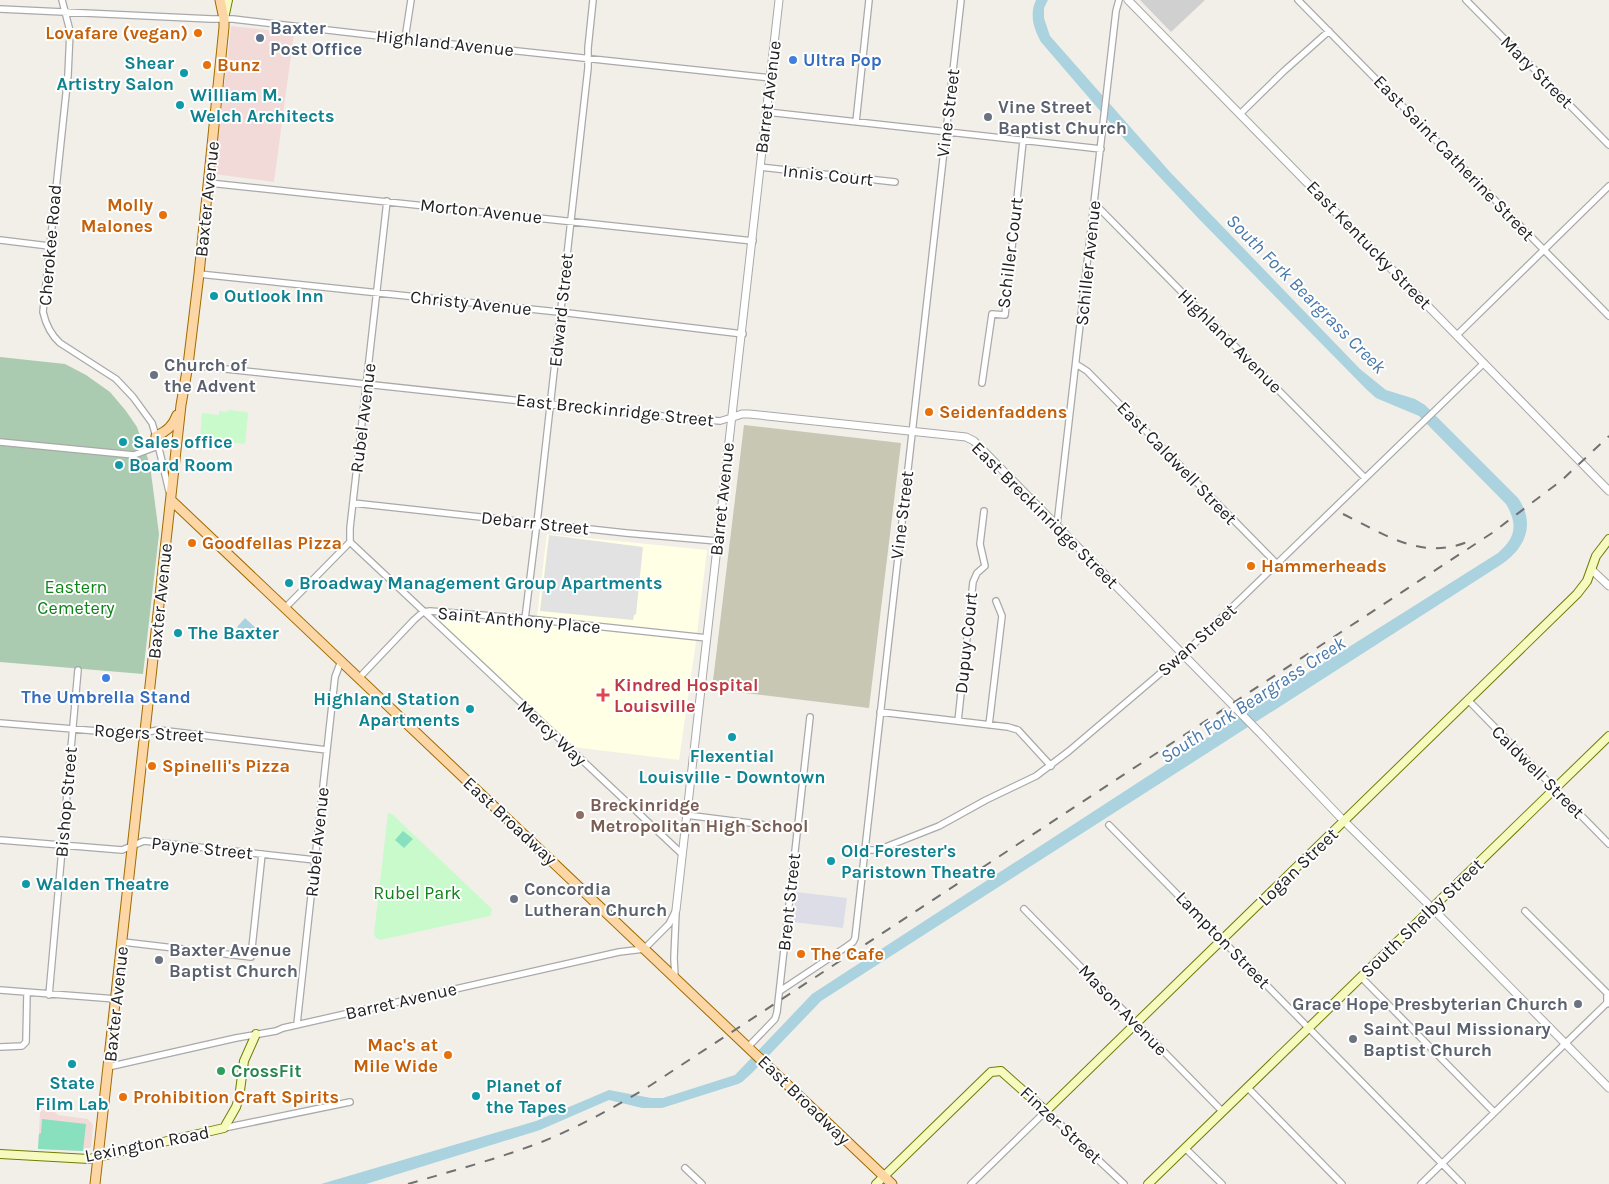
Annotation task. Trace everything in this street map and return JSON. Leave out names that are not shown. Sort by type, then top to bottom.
[{"type":"main road","points":[[220,0],[224,14]]},
{"type":"main road","name":"Baxter Avenue","points":[[95,1184],[181,405],[199,274],[224,14],[228,0]]},
{"type":"main road","points":[[156,436],[166,431],[174,423],[181,405]]},
{"type":"main road","name":"East Broadway","points":[[171,500],[892,1184]]},
{"type":"main road","name":"Logan Street","points":[[1046,1111],[1577,594],[1587,581],[1596,556],[1609,539]]},
{"type":"main road","name":"South Shelby Street","points":[[1148,1184],[1609,736]]},
{"type":"main road","name":"Lexington Road","points":[[0,1154],[98,1158],[224,1128],[236,1107],[244,1062],[256,1034]]},
{"type":"main road","name":"Finzer Street","points":[[884,1176],[991,1072],[1001,1071],[1046,1111]]},
{"type":"main road","points":[[876,1184],[884,1176]]},
{"type":"street","name":"Cherokee Road","points":[[62,0],[70,31],[68,75],[43,312],[47,327],[60,344],[103,370],[124,386],[149,418],[156,436],[171,500]]},
{"type":"street","points":[[405,39],[411,0]]},
{"type":"street","name":"Edward Street","points":[[525,620],[588,68],[593,0]]},
{"type":"street","name":"Barret Avenue","points":[[675,978],[676,910],[686,815],[730,429],[743,334],[779,0]]},
{"type":"street","points":[[856,122],[869,0]]},
{"type":"street","name":"Vine Street","points":[[780,991],[853,942],[855,938],[961,0]]},
{"type":"street","name":"Schiller Avenue","points":[[1057,525],[1107,87],[1119,0]]},
{"type":"street","name":"East Kentucky Street","points":[[1128,0],[1609,491]]},
{"type":"street","name":"East Saint Catherine Street","points":[[1298,0],[1609,316]]},
{"type":"street","name":"Mary Street","points":[[1466,0],[1609,145]]},
{"type":"street","name":"Highland Avenue","points":[[0,9],[211,19],[224,14],[405,39],[770,78]]},
{"type":"street","points":[[1240,114],[1329,31]]},
{"type":"street","points":[[767,112],[1100,150]]},
{"type":"street","name":"Schiller Court","points":[[982,383],[992,314],[1005,316],[1023,141]]},
{"type":"street","name":"Innis Court","points":[[760,167],[895,182]]},
{"type":"street","name":"Morton Avenue","points":[[209,183],[753,241]]},
{"type":"street","points":[[1457,335],[1609,186]]},
{"type":"street","name":"Rubel Avenue","points":[[350,542],[387,201]]},
{"type":"street","name":"Highland Avenue","points":[[1095,204],[1365,478]]},
{"type":"street","points":[[0,240],[50,246]]},
{"type":"street","name":"Christy Avenue","points":[[199,274],[743,334]]},
{"type":"street","name":"Swan Street","points":[[865,850],[878,850],[939,826],[986,800],[1036,776],[1051,766],[1183,654],[1484,363]]},
{"type":"street","name":"East Caldwell Street","points":[[1076,364],[1087,371],[1277,564]]},
{"type":"street","name":"East Breckinridge Street","points":[[188,365],[720,421],[742,414],[750,414],[971,438],[1253,725],[1344,821],[1608,1086]]},
{"type":"street","points":[[0,442],[134,455],[158,446]]},
{"type":"street","name":"Debarr Street","points":[[354,503],[626,533],[717,541]]},
{"type":"street","name":"Dupuy Court","points":[[958,721],[973,582],[977,573],[985,566],[980,544],[984,511]]},
{"type":"street","points":[[285,608],[350,542]]},
{"type":"street","name":"Mercy Way","points":[[350,542],[682,854]]},
{"type":"street","points":[[1592,570],[1609,586]]},
{"type":"street","points":[[989,725],[1002,616],[996,601]]},
{"type":"street","name":"Saint Anthony Place","points":[[359,678],[423,612],[442,611],[706,638]]},
{"type":"street","name":"Rubel Avenue","points":[[298,1024],[335,677],[341,661]]},
{"type":"street","name":"Bishop Street","points":[[49,994],[78,670]]},
{"type":"street","name":"Caldwell Street","points":[[1468,700],[1609,844]]},
{"type":"street","points":[[880,712],[1008,727],[1018,730],[1051,766]]},
{"type":"street","name":"Brent Street","points":[[751,1050],[775,1019],[780,991],[810,716]]},
{"type":"street","name":"Rogers Street","points":[[0,723],[134,734],[159,730],[327,750]]},
{"type":"street","points":[[686,815],[797,829]]},
{"type":"street","name":"Lampton Street","points":[[1109,825],[1462,1184]]},
{"type":"street","name":"Payne Street","points":[[0,840],[122,850],[144,841],[315,860]]},
{"type":"street","points":[[123,942],[251,957],[262,854]]},
{"type":"street","name":"Mason Avenue","points":[[1024,909],[1222,1111]]},
{"type":"street","name":"Barret Avenue","points":[[108,1067],[619,952],[644,949],[669,924],[676,910]]},
{"type":"street","points":[[1421,1184],[1608,1003],[1607,993],[1526,911]]},
{"type":"street","points":[[1361,977],[1439,1054],[1494,1112]]},
{"type":"street","points":[[0,990],[116,999]]},
{"type":"street","points":[[0,1046],[22,1046],[26,1042],[27,992]]},
{"type":"street","points":[[1247,1087],[1342,1184]]},
{"type":"street","points":[[224,1128],[350,1102]]},
{"type":"street","name":"Logan Street","points":[[971,1184],[1046,1111]]},
{"type":"street","name":"Finzer Street","points":[[1046,1111],[1124,1184]]},
{"type":"street","points":[[1185,1148],[1222,1184]]},
{"type":"street","points":[[685,1168],[702,1184]]},
{"type":"shaded area","points":[[1140,0],[1205,0],[1171,32]]},
{"type":"shaded area","points":[[231,26],[294,33],[274,182],[214,174]]},
{"type":"shaded area","points":[[744,425],[901,443],[869,708],[712,689]]},
{"type":"shaded area","name":"Kindred Hospital Louisville","points":[[547,534],[707,550],[679,760],[573,747],[440,623],[441,617],[536,625]]},
{"type":"shaded area","points":[[549,535],[643,547],[636,614],[633,620],[540,611]]},
{"type":"shaded area","points":[[796,892],[847,898],[843,928],[793,922]]},
{"type":"shaded area","points":[[42,1110],[55,1112],[58,1115],[88,1119],[93,1125],[91,1147],[83,1151],[38,1149],[40,1112]]},
{"type":"green space","name":"Eastern Cemetery","points":[[0,357],[65,364],[86,375],[110,392],[137,427],[150,465],[159,534],[143,674],[0,662]]},
{"type":"green space","points":[[228,410],[247,412],[248,414],[245,444],[200,439],[202,413],[219,415],[219,411],[227,412]]},
{"type":"green space","name":"Rubel Park","points":[[388,813],[392,814],[492,909],[490,916],[380,940],[376,938],[374,934]]},
{"type":"green space","points":[[403,831],[413,839],[404,848],[395,840]]},
{"type":"green space","points":[[42,1119],[86,1124],[83,1151],[38,1149]]},
{"type":"water","name":"South Fork Beargrass Creek","points":[[1036,0],[1048,0],[1044,8],[1044,18],[1050,36],[1170,172],[1360,369],[1386,390],[1415,399],[1425,405],[1518,498],[1526,517],[1527,526],[1522,543],[1517,551],[1502,564],[821,1001],[742,1082],[662,1108],[642,1108],[609,1100],[540,1130],[366,1184],[321,1184],[536,1121],[609,1090],[651,1098],[663,1098],[735,1075],[812,994],[1279,691],[1498,553],[1509,542],[1512,536],[1513,524],[1506,504],[1419,416],[1376,398],[1366,389],[1199,219],[1126,141],[1041,42],[1033,22]]},
{"type":"water","points":[[245,618],[259,631],[253,637],[246,630],[243,632],[237,627]]},
{"type":"railway","points":[[408,1184],[491,1160],[539,1143],[596,1116],[651,1085],[1492,533],[1562,480],[1609,436]]},
{"type":"railway","points":[[1343,514],[1390,537],[1421,547],[1454,546],[1472,540]]},
{"type":"place","name":"Lovafare (vegan)","points":[[198,33]]},
{"type":"place","name":"Baxter Post Office","points":[[260,38]]},
{"type":"place","name":"Ultra Pop","points":[[793,60]]},
{"type":"place","name":"Bunz","points":[[207,65]]},
{"type":"place","name":"Shear Artistry Salon","points":[[184,73]]},
{"type":"place","name":"William M. Welch Architects","points":[[180,105]]},
{"type":"place","name":"Vine Street Baptist Church","points":[[988,117]]},
{"type":"place","name":"Molly Malones","points":[[163,215]]},
{"type":"place","name":"Outlook Inn","points":[[214,296]]},
{"type":"place","name":"Church of the Advent","points":[[154,375]]},
{"type":"place","name":"Seidenfaddens","points":[[929,412]]},
{"type":"place","name":"Sales office","points":[[123,442]]},
{"type":"place","name":"Board Room","points":[[119,465]]},
{"type":"place","name":"Goodfellas Pizza","points":[[192,543]]},
{"type":"place","name":"Hammerheads","points":[[1251,566]]},
{"type":"place","name":"Broadway Management Group Apartments","points":[[289,583]]},
{"type":"place","name":"The Baxter","points":[[178,633]]},
{"type":"place","name":"The Umbrella Stand","points":[[106,678]]},
{"type":"place","name":"Kindred Hospital Louisville","points":[[603,695]]},
{"type":"place","name":"Highland Station Apartments","points":[[470,709]]},
{"type":"place","name":"Flexential Louisville - Downtown","points":[[732,737]]},
{"type":"place","name":"Spinelli's Pizza","points":[[152,766]]},
{"type":"place","name":"Breckinridge Metropolitan High School","points":[[580,815]]},
{"type":"place","name":"Old Forester's Paristown Theatre","points":[[831,861]]},
{"type":"place","name":"Walden Theatre","points":[[26,884]]},
{"type":"place","name":"Concordia Lutheran Church","points":[[514,899]]},
{"type":"place","name":"The Cafe","points":[[801,954]]},
{"type":"place","name":"Baxter Avenue Baptist Church","points":[[159,960]]},
{"type":"place","name":"Grace Hope Presbyterian Church","points":[[1578,1004]]},
{"type":"place","name":"Saint Paul Missionary Baptist Church","points":[[1353,1039]]},
{"type":"place","name":"Mac's at Mile Wide","points":[[448,1055]]},
{"type":"place","name":"State Film Lab","points":[[72,1064]]},
{"type":"place","name":"CrossFit","points":[[221,1071]]},
{"type":"place","name":"Planet of the Tapes","points":[[476,1096]]},
{"type":"place","name":"Prohibition Craft Spirits","points":[[123,1097]]}]
